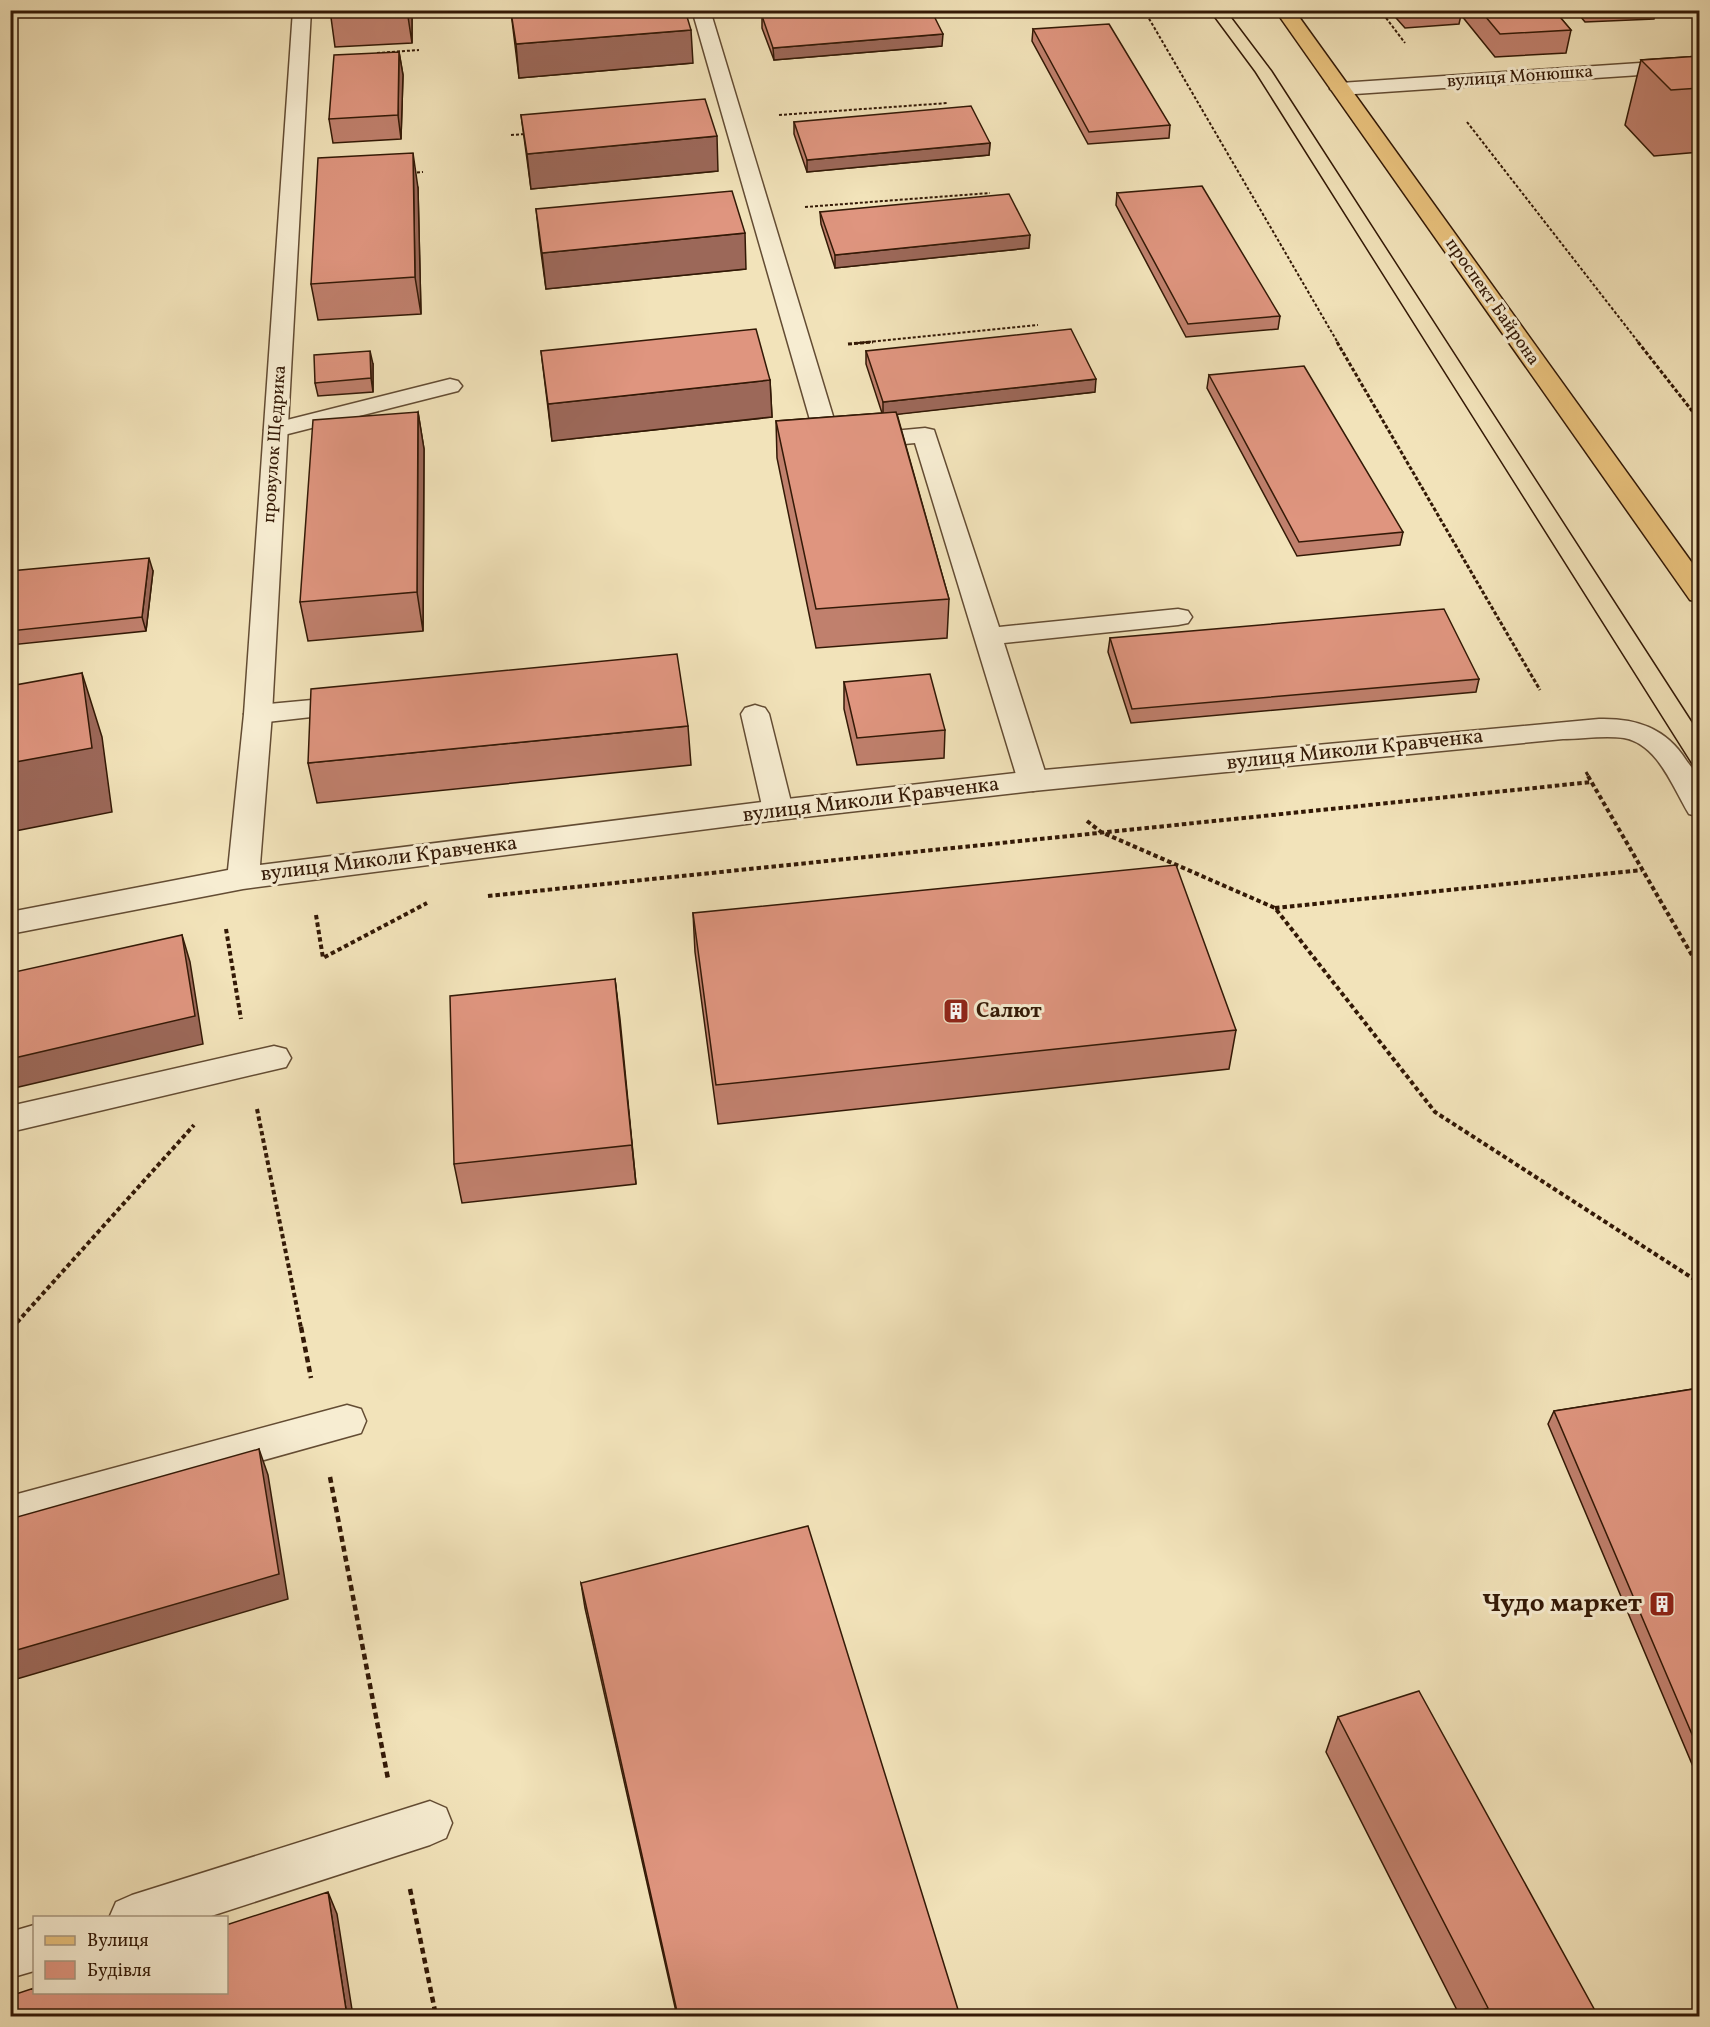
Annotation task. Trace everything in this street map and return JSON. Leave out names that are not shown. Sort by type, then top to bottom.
[{"type":"main road","name":"проспект Байрона","points":[[1284,10],[1700,594]]},
{"type":"street","name":"провулок Щедрика","points":[[243,878],[258,714],[302,10]]},
{"type":"street","points":[[701,10],[829,444],[925,435],[986,637],[1033,781]]},
{"type":"street","name":"вулиця Монюшка","points":[[1340,89],[1700,65]]},
{"type":"street","points":[[276,430],[450,386]]},
{"type":"street","points":[[986,637],[1178,617]]},
{"type":"street","points":[[258,714],[386,702]]},
{"type":"street","points":[[755,714],[778,810]]},
{"type":"street","name":"вулиця Миколи Кравченка","points":[[10,923],[243,878],[778,810],[1033,781],[1563,730],[1632,730],[1652,738],[1665,751],[1700,807]]},
{"type":"street","points":[[10,1119],[261,1061]]},
{"type":"street","points":[[10,1514],[347,1421]]},
{"type":"street","points":[[135,1916],[430,1823]]},
{"type":"street","points":[[10,1956],[33,1948]]},
{"type":"path","points":[[1144,10],[1700,969]]},
{"type":"path","points":[[299,58],[419,50]]},
{"type":"path","points":[[1436,82],[1700,422]]},
{"type":"path","points":[[411,173],[423,172]]},
{"type":"path","points":[[487,896],[1592,782]]},
{"type":"path","points":[[1101,832],[1275,909],[1435,1112],[1700,1283]]},
{"type":"path","points":[[1275,909],[1642,870]]},
{"type":"path","points":[[315,912],[322,958],[428,902]]},
{"type":"path","points":[[10,1331],[261,1061]]},
{"type":"building","points":[[330,10],[393,10],[330,14]]},
{"type":"building","points":[[524,10],[685,10],[691,30],[516,44],[511,12]]},
{"type":"building","points":[[830,10],[931,10],[943,34],[773,48],[762,16]]},
{"type":"building","points":[[1480,10],[1554,10],[1571,30],[1500,34]]},
{"type":"building","points":[[1109,24],[1170,125],[1089,132],[1033,29]]},
{"type":"building","points":[[399,52],[398,115],[329,119],[334,55]]},
{"type":"building","points":[[1700,56],[1700,88],[1671,90],[1641,60]]},
{"type":"building","points":[[705,99],[717,136],[527,154],[521,115]]},
{"type":"building","points":[[971,106],[990,143],[807,160],[794,122]]},
{"type":"building","points":[[413,153],[415,277],[311,284],[318,158]]},
{"type":"building","points":[[1202,186],[1280,316],[1188,324],[1117,193]]},
{"type":"building","points":[[732,191],[745,233],[542,253],[536,209]]},
{"type":"building","points":[[1009,194],[1030,235],[835,255],[820,212]]},
{"type":"building","points":[[756,329],[770,380],[548,404],[541,351]]},
{"type":"building","points":[[1071,329],[1096,379],[883,402],[866,351]]},
{"type":"building","points":[[370,351],[371,378],[315,383],[314,355]]},
{"type":"building","points":[[1304,366],[1403,532],[1299,542],[1209,375]]},
{"type":"building","points":[[418,412],[417,592],[300,602],[313,420]]},
{"type":"building","points":[[896,412],[949,599],[816,609],[776,421]]},
{"type":"building","points":[[149,558],[142,617],[10,631],[10,571]]},
{"type":"building","points":[[1444,609],[1479,679],[1132,709],[1110,638]]},
{"type":"building","points":[[677,654],[688,726],[308,763],[311,689]]},
{"type":"building","points":[[82,673],[92,748],[10,763],[10,686]]},
{"type":"building","points":[[930,674],[945,730],[857,738],[844,682]]},
{"type":"building","name":"Салют","points":[[1176,865],[1236,1030],[716,1085],[693,913]]},
{"type":"building","points":[[182,935],[195,1016],[10,1059],[10,973]]},
{"type":"building","points":[[615,979],[632,1145],[454,1164],[450,996]]},
{"type":"building","name":"Чудо маркет","points":[[1700,1388],[1700,1753],[1554,1411]]},
{"type":"building","points":[[259,1449],[279,1574],[10,1652],[10,1519]]},
{"type":"building","points":[[808,1526],[960,2016],[678,2016],[581,1583]]},
{"type":"building","points":[[1419,1691],[1598,2016],[1466,2016],[1488,2008],[1338,1717]]},
{"type":"building","points":[[328,1892],[347,2016],[10,2016],[10,1996],[33,1988],[33,1994],[228,1994],[228,1924]]},
{"type":"tram line","points":[[1209,10],[1255,72],[1700,777]]},
{"type":"tram line","points":[[1226,10],[1272,71],[1700,734]]},
{"type":"place","name":"Салют","points":[[956,1011]]},
{"type":"place","name":"Чудо маркет","points":[[1662,1604]]}]
